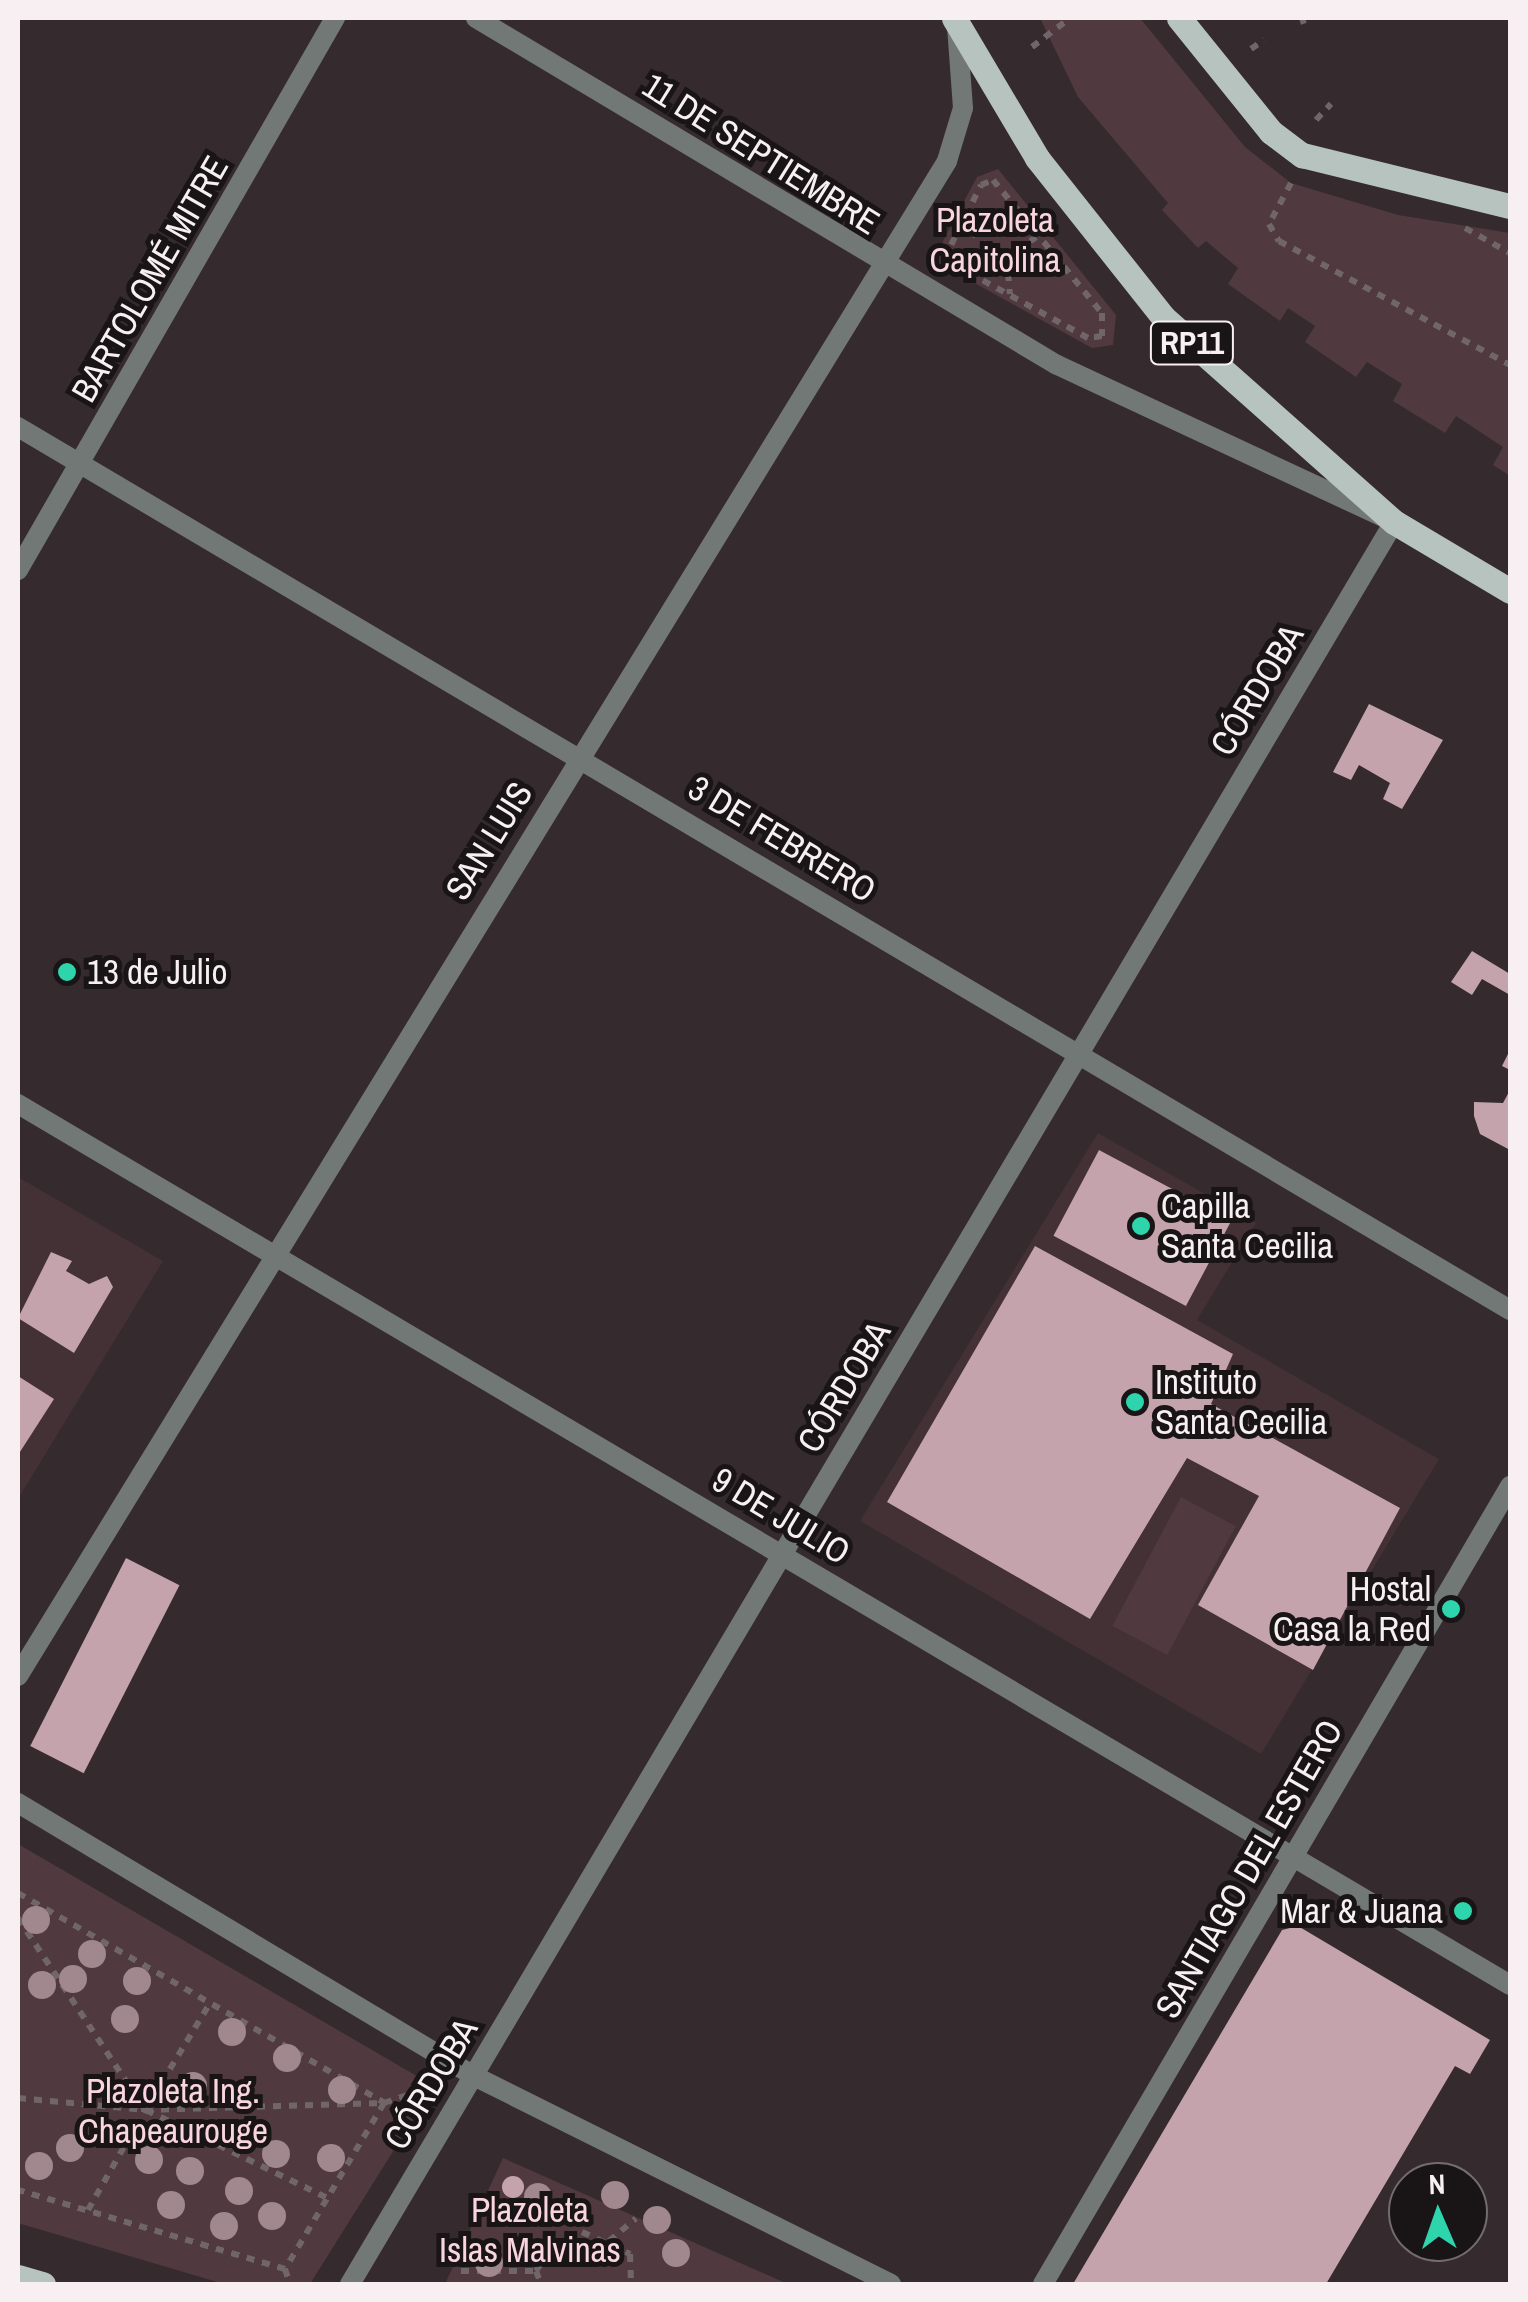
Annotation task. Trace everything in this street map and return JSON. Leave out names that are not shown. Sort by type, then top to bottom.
[{"type":"main road","points":[[1179,18],[1271,132],[1302,155],[1510,206]]},
{"type":"main road","name":"RP11","points":[[955,21],[1114,262],[1163,317],[1394,522],[1510,591]]},
{"type":"main road","points":[[18,2277],[42,2284]]},
{"type":"street","name":"BARTOLOMÉ MITRE","points":[[18,570],[82,465],[336,18]]},
{"type":"street","name":"11 DE SEPTIEMBRE","points":[[476,18],[883,267],[1057,365],[1394,522]]},
{"type":"street","name":"SAN LUIS","points":[[18,1676],[270,1253],[883,267],[958,134],[955,21]]},
{"type":"street","name":"3 DE FEBRERO","points":[[18,427],[1510,1310]]},
{"type":"street","name":"CÓRDOBA","points":[[350,2284],[1394,522]]},
{"type":"street","name":"9 DE JULIO","points":[[18,1104],[1510,1985]]},
{"type":"street","name":"SANTIAGO DEL ESTERO","points":[[1042,2284],[1510,1486]]},
{"type":"street","points":[[18,1803],[474,2076],[891,2284]]},
{"type":"path","points":[[1032,47],[1070,18]]},
{"type":"path","points":[[1251,49],[1264,40]]},
{"type":"path","points":[[1316,120],[1331,104]]},
{"type":"path","points":[[993,180],[1102,312],[1105,332],[1088,338],[944,258],[960,219],[993,180]]},
{"type":"path","points":[[1291,182],[1269,224],[1279,241],[1510,365]]},
{"type":"path","points":[[960,219],[993,254]]},
{"type":"path","points":[[1464,227],[1510,254]]},
{"type":"path","points":[[1017,250],[1036,236]]},
{"type":"path","points":[[1008,273],[1010,295]]},
{"type":"path","points":[[18,1893],[384,2103]]},
{"type":"path","points":[[18,1918],[145,2110],[327,2198]]},
{"type":"path","points":[[88,2210],[210,2003]]},
{"type":"path","points":[[18,2098],[145,2110],[384,2103],[434,2086]]},
{"type":"path","points":[[284,2270],[384,2103]]},
{"type":"path","points":[[18,2190],[284,2270],[290,2284]]},
{"type":"path","points":[[609,2240],[636,2218]]},
{"type":"path","points":[[536,2271],[553,2245],[582,2232],[609,2240],[630,2254],[632,2284]]},
{"type":"path","points":[[460,2271],[536,2271]]},
{"type":"path","points":[[536,2271],[541,2284]]},
{"type":"shaded area","name":"Instituto Santa Cecilia","points":[[1098,1133],[1256,1223],[1197,1320],[1439,1459],[1261,1754],[860,1521]]},
{"type":"shaded area","points":[[18,1177],[163,1261],[18,1499]]},
{"type":"green space","points":[[1040,18],[1140,18],[1245,147],[1291,183],[1398,215],[1510,233],[1510,476],[1493,465],[1503,447],[1456,416],[1445,433],[1393,401],[1402,384],[1367,362],[1356,377],[1305,342],[1315,326],[1288,308],[1280,321],[1228,284],[1238,268],[1206,241],[1198,248],[1162,210],[1168,203],[1078,97]]},
{"type":"green space","name":"Plazoleta Capitolina","points":[[998,169],[1116,315],[1113,345],[1092,348],[933,260],[977,177]]},
{"type":"green space","points":[[1181,1497],[1236,1526],[1167,1655],[1112,1626]]},
{"type":"green space","name":"Plazoleta Ing. Chapeaurouge","points":[[18,1844],[434,2086],[310,2284],[224,2284],[18,2223]]},
{"type":"green space","name":"Plazoleta Islas Malvinas","points":[[503,2158],[788,2284],[445,2284]]},
{"type":"building","points":[[1369,704],[1443,740],[1402,809],[1383,799],[1390,783],[1359,765],[1351,780],[1333,772]]},
{"type":"building","points":[[1472,951],[1510,974],[1510,995],[1482,979],[1472,995],[1451,982]]},
{"type":"building","points":[[1510,1050],[1510,1070],[1502,1066]]},
{"type":"building","points":[[1510,1090],[1510,1150],[1480,1134],[1474,1102],[1503,1103]]},
{"type":"building","name":"Capilla Santa Cecilia","points":[[1099,1150],[1231,1220],[1186,1306],[1053,1236]]},
{"type":"building","points":[[1035,1246],[1233,1354],[1211,1404],[1400,1508],[1313,1670],[1198,1605],[1259,1496],[1187,1458],[1090,1619],[887,1502]]},
{"type":"building","points":[[51,1252],[72,1261],[66,1271],[89,1284],[107,1276],[113,1287],[74,1353],[18,1318]]},
{"type":"building","points":[[18,1376],[54,1399],[18,1455]]},
{"type":"building","points":[[126,1558],[179,1585],[84,1773],[30,1746]]},
{"type":"building","points":[[1298,1926],[1490,2040],[1470,2074],[1455,2066],[1398,2162],[1388,2162],[1388,2179],[1326,2284],[1073,2284],[1282,1930]]},
{"type":"building","points":[[513,2176],[524,2187],[513,2198],[502,2187]]},
{"type":"place","name":"13 de Julio","points":[[67,972]]},
{"type":"place","name":"Capilla Santa Cecilia","points":[[1141,1226]]},
{"type":"place","name":"Instituto Santa Cecilia","points":[[1135,1402]]},
{"type":"place","name":"Hostal Casa la Red","points":[[1451,1609]]},
{"type":"place","name":"Mar & Juana","points":[[1463,1911]]}]
